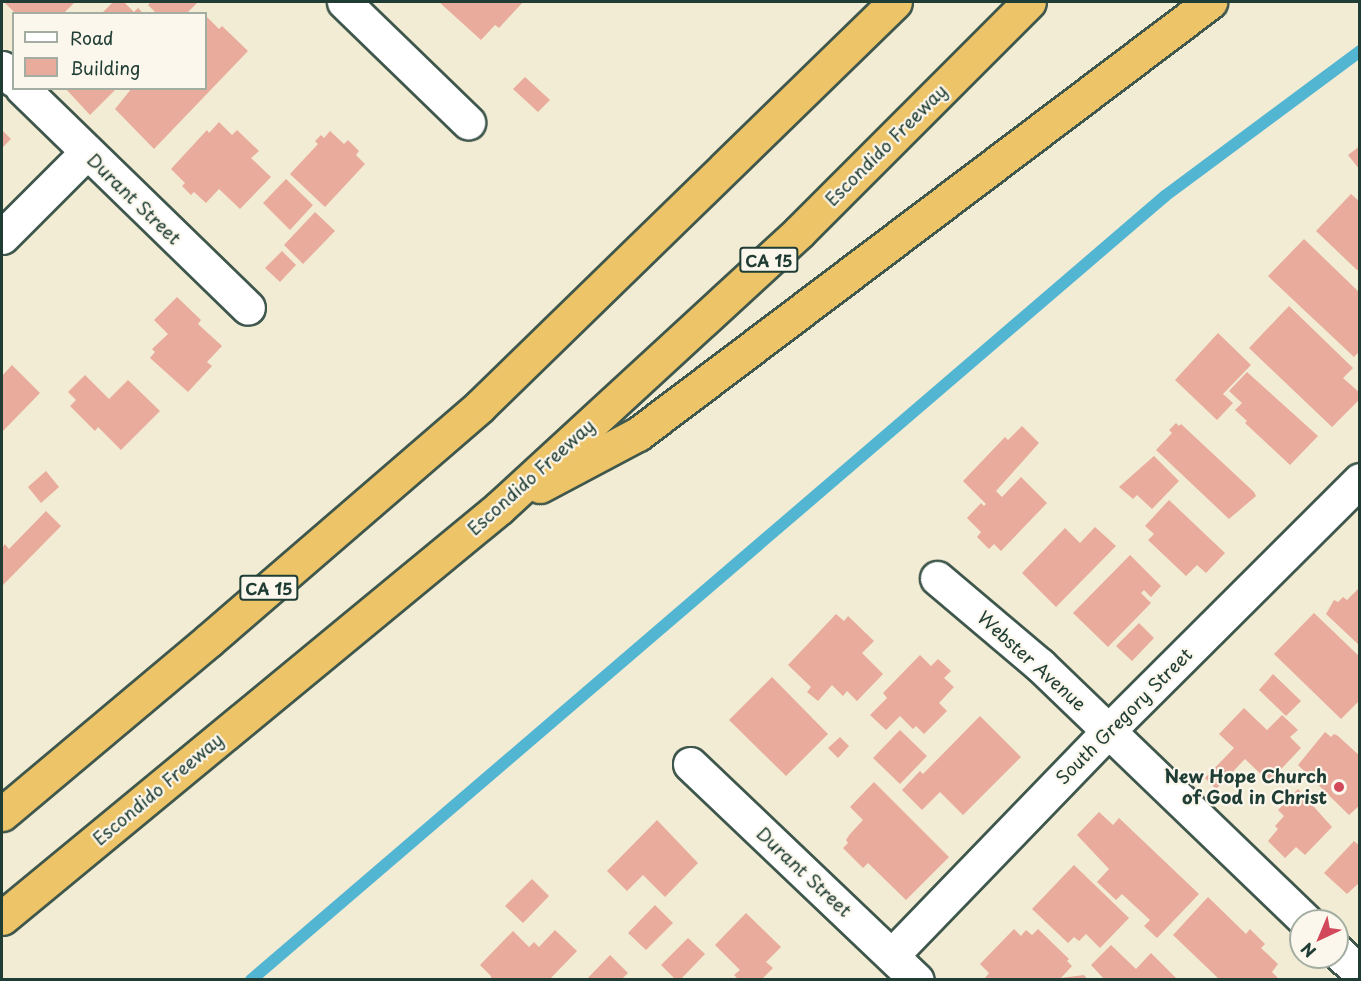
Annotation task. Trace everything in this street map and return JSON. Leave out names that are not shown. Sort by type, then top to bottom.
[{"type":"highway","name":"CA 15","points":[[2,814],[217,633],[480,406],[872,14],[895,2]]},
{"type":"highway","name":"Escondido Freeway","points":[[2,918],[499,508],[799,232],[1029,2]]},
{"type":"highway","points":[[499,508],[638,434],[1210,2]]},
{"type":"street","points":[[344,2],[468,122]]},
{"type":"street","name":"Durant Street","points":[[24,90],[86,153],[248,308]]},
{"type":"street","points":[[2,237],[86,153]]},
{"type":"street","name":"South Gregory Street","points":[[892,955],[1109,730],[1359,480]]},
{"type":"street","name":"Webster Avenue","points":[[937,578],[1040,665],[1294,909]]},
{"type":"street","name":"Durant Street","points":[[690,764],[917,980]]},
{"type":"building","points":[[4,2],[75,2],[65,12],[14,12]]},
{"type":"building","points":[[113,2],[124,2],[134,12],[103,12]]},
{"type":"building","points":[[151,2],[198,2],[188,12],[155,12],[148,5]]},
{"type":"building","points":[[439,2],[523,2],[499,28],[495,25],[481,40]]},
{"type":"building","points":[[207,17],[219,29],[222,26],[248,51],[154,149],[115,109],[130,90],[207,90]]},
{"type":"building","points":[[525,77],[550,100],[538,112],[513,89]]},
{"type":"building","points":[[67,90],[115,90],[90,115]]},
{"type":"building","points":[[219,122],[232,135],[237,130],[259,151],[251,158],[271,177],[240,209],[219,189],[206,203],[194,192],[191,195],[182,186],[185,183],[171,169],[207,130],[209,133]]},
{"type":"building","points":[[2,130],[11,139],[2,148]]},
{"type":"building","points":[[330,131],[344,144],[348,140],[359,151],[356,155],[365,164],[325,207],[290,174],[318,144],[315,141],[321,135],[324,138]]},
{"type":"building","points":[[1360,146],[1360,170],[1348,155]]},
{"type":"building","points":[[286,179],[313,205],[290,230],[263,203]]},
{"type":"building","points":[[1351,194],[1360,202],[1360,268],[1357,270],[1316,231]]},
{"type":"building","points":[[315,212],[335,231],[303,264],[284,245]]},
{"type":"building","points":[[1304,239],[1360,293],[1360,351],[1354,357],[1268,276]]},
{"type":"building","points":[[282,251],[296,265],[280,282],[265,268]]},
{"type":"building","points":[[177,297],[201,320],[198,324],[222,346],[207,362],[212,366],[188,392],[150,358],[155,352],[152,349],[168,334],[154,320]]},
{"type":"building","points":[[1289,306],[1353,368],[1343,378],[1360,393],[1360,399],[1332,427],[1249,348]]},
{"type":"building","points":[[1218,333],[1251,365],[1223,394],[1233,403],[1217,420],[1175,380]]},
{"type":"building","points":[[12,365],[40,393],[2,432],[2,376]]},
{"type":"building","points":[[1247,372],[1318,436],[1290,465],[1245,423],[1247,421],[1235,410],[1242,403],[1229,391]]},
{"type":"building","points":[[85,375],[109,399],[128,380],[160,411],[121,450],[98,427],[95,431],[70,406],[76,400],[68,392]]},
{"type":"building","points":[[1176,423],[1179,426],[1181,424],[1254,492],[1256,496],[1229,519],[1156,450],[1172,433],[1169,430]]},
{"type":"building","points":[[1022,426],[1039,443],[996,491],[1002,497],[1021,477],[1047,503],[1001,551],[994,544],[989,549],[977,537],[981,532],[967,518],[981,503],[984,506],[986,504],[963,481],[1005,437],[1008,440]]},
{"type":"building","points":[[1154,456],[1179,481],[1152,509],[1137,495],[1133,499],[1119,487]]},
{"type":"building","points":[[46,471],[59,487],[41,503],[28,487]]},
{"type":"building","points":[[1169,500],[1225,553],[1206,573],[1197,565],[1186,576],[1148,540],[1154,534],[1145,526]]},
{"type":"building","points":[[46,511],[61,526],[2,586],[2,548],[5,544],[9,549]]},
{"type":"building","points":[[1095,527],[1116,546],[1056,607],[1022,573],[1065,528],[1080,543]]},
{"type":"building","points":[[1130,555],[1161,586],[1151,597],[1144,590],[1141,593],[1151,603],[1108,647],[1073,613]]},
{"type":"building","points":[[1360,587],[1360,646],[1326,614],[1334,600],[1338,602],[1343,597],[1347,600]]},
{"type":"building","points":[[1314,613],[1360,657],[1360,700],[1341,719],[1274,654]]},
{"type":"building","points":[[836,614],[844,621],[848,616],[874,641],[862,653],[883,674],[857,701],[847,691],[843,696],[832,685],[818,701],[807,692],[811,687],[788,665]]},
{"type":"building","points":[[1139,623],[1154,638],[1132,661],[1116,646]]},
{"type":"building","points":[[920,655],[931,666],[938,659],[951,671],[944,678],[954,687],[939,703],[947,711],[924,734],[916,726],[913,729],[900,716],[886,730],[870,715],[887,698],[883,693]]},
{"type":"building","points":[[1273,674],[1301,701],[1286,716],[1259,690]]},
{"type":"building","points":[[772,677],[828,734],[786,776],[729,720]]},
{"type":"building","points":[[1244,708],[1267,730],[1282,715],[1298,730],[1290,737],[1301,748],[1269,782],[1245,759],[1216,789],[1205,778],[1234,748],[1219,734]]},
{"type":"building","points":[[980,716],[1021,757],[963,815],[940,792],[922,810],[902,790],[920,771],[923,774]]},
{"type":"building","points":[[900,730],[927,756],[900,784],[873,758]]},
{"type":"building","name":"New Hope Church of God in Christ","points":[[1325,732],[1331,737],[1334,734],[1338,736],[1360,756],[1360,805],[1349,815],[1298,765]]},
{"type":"building","points":[[840,737],[849,746],[838,758],[828,748]]},
{"type":"building","points":[[874,782],[949,857],[906,900],[868,863],[863,868],[843,848],[848,843],[846,840],[850,834],[863,820],[850,807]]},
{"type":"building","points":[[1298,789],[1332,827],[1305,855],[1296,847],[1285,858],[1268,841],[1278,829],[1275,826],[1284,816],[1278,810]]},
{"type":"building","points":[[1099,812],[1113,825],[1119,818],[1199,894],[1157,938],[1144,926],[1150,920],[1122,894],[1116,900],[1097,882],[1109,869],[1077,835]]},
{"type":"building","points":[[657,820],[698,863],[665,897],[643,875],[627,891],[607,871]]},
{"type":"building","points":[[1354,841],[1360,846],[1360,882],[1347,894],[1324,873]]},
{"type":"building","points":[[1074,865],[1129,918],[1100,948],[1086,934],[1079,941],[1074,937],[1068,943],[1032,909]]},
{"type":"building","points":[[532,879],[549,896],[523,923],[505,906]]},
{"type":"building","points":[[1208,897],[1246,934],[1250,929],[1265,944],[1261,948],[1278,964],[1272,972],[1278,978],[1276,980],[1220,980],[1173,935]]},
{"type":"building","points":[[655,905],[673,923],[646,950],[628,933]]},
{"type":"building","points":[[746,913],[781,947],[766,962],[773,968],[761,980],[739,980],[734,975],[740,970],[715,945]]},
{"type":"building","points":[[1014,929],[1021,936],[1026,930],[1032,935],[1038,929],[1069,959],[1067,961],[1072,966],[1061,978],[1084,975],[1088,980],[986,980],[989,973],[980,964]]},
{"type":"building","points":[[555,930],[577,951],[549,980],[491,980],[491,976],[480,965],[513,931],[529,947],[534,942],[539,947]]},
{"type":"building","points":[[688,938],[705,954],[680,980],[676,980],[661,965]]},
{"type":"building","points":[[1111,945],[1136,969],[1151,953],[1178,980],[1105,980],[1091,965]]},
{"type":"building","points":[[610,955],[628,973],[621,980],[586,980]]},
{"type":"waterway","points":[[251,980],[1165,196],[1360,51]]},
{"type":"place","name":"New Hope Church of God in Christ","points":[[1339,787]]}]
